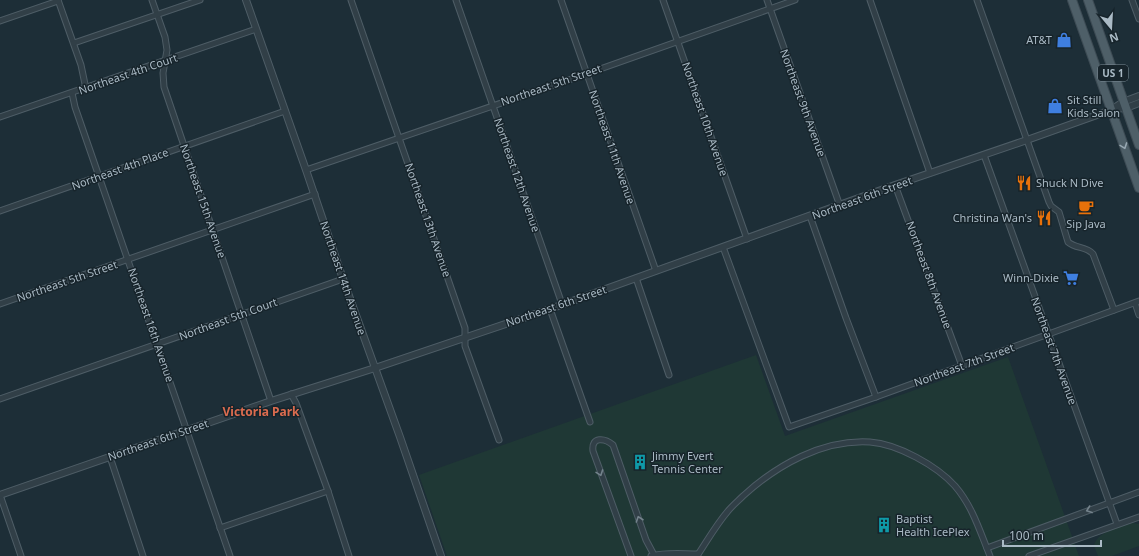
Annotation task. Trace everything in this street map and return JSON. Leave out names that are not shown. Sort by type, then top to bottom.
[{"type":"main road","name":"US 1","points":[[1072,0],[1139,188]]},
{"type":"main road","name":"US 1","points":[[1088,0],[1139,145]]},
{"type":"street","points":[[0,21],[58,0],[81,65],[86,89]]},
{"type":"street","name":"Northeast 15th Avenue","points":[[152,0],[167,50],[162,73],[164,87],[271,401]]},
{"type":"street","points":[[74,43],[200,0]]},
{"type":"street","name":"Northeast 14th Avenue","points":[[246,0],[441,556]]},
{"type":"street","name":"Northeast 13th Avenue","points":[[351,0],[465,328],[465,346],[499,440]]},
{"type":"street","name":"Northeast 12th Avenue","points":[[456,0],[562,304]]},
{"type":"street","name":"Northeast 11th Avenue","points":[[561,0],[656,271]]},
{"type":"street","name":"Northeast 10th Avenue","points":[[663,0],[747,239]]},
{"type":"street","name":"Northeast 9th Avenue","points":[[767,0],[840,206]]},
{"type":"street","name":"Northeast 5th Street","points":[[306,170],[586,74],[795,0]]},
{"type":"street","points":[[870,0],[930,173]]},
{"type":"street","points":[[977,0],[1049,202],[1051,206],[1059,212],[1068,242],[1072,245],[1086,248],[1093,254],[1114,310]]},
{"type":"street","points":[[1132,0],[1139,19]]},
{"type":"street","name":"Northeast 4th Court","points":[[0,117],[86,89],[256,29]]},
{"type":"street","name":"Northeast 16th Avenue","points":[[72,93],[75,107],[230,556]]},
{"type":"street","name":"Northeast 6th Street","points":[[0,495],[291,394],[375,368],[550,309],[895,185],[1124,105],[1139,96]]},
{"type":"street","name":"Northeast 6th Street","points":[[1124,105],[1139,103]]},
{"type":"street","name":"Northeast 4th Place","points":[[0,210],[285,111]]},
{"type":"street","name":"Northeast 7th Avenue","points":[[984,155],[1117,524]]},
{"type":"street","name":"Northeast 8th Avenue","points":[[895,185],[962,366]]},
{"type":"street","name":"Northeast 5th Street","points":[[0,304],[315,194]]},
{"type":"street","points":[[810,216],[876,397]]},
{"type":"street","name":"Northeast 7th Street","points":[[723,247],[788,427],[876,397],[1137,302]]},
{"type":"street","points":[[636,278],[670,375]]},
{"type":"street","name":"Northeast 5th Court","points":[[0,399],[343,279]]},
{"type":"street","points":[[1137,302],[1139,315]]},
{"type":"street","points":[[550,309],[590,422]]},
{"type":"street","points":[[291,394],[296,403],[328,491],[349,556]]},
{"type":"street","points":[[631,556],[593,451],[592,447],[595,442],[600,440],[607,440],[613,445],[653,556],[660,554],[698,555],[728,510],[755,485],[776,470],[799,458],[822,449],[846,443],[872,442],[896,449],[923,460],[945,476],[956,487],[967,504],[979,526],[990,556]]},
{"type":"street","points":[[110,456],[143,556]]},
{"type":"street","points":[[220,528],[328,491]]},
{"type":"street","points":[[987,548],[1139,492]]},
{"type":"street","points":[[0,495],[21,556]]},
{"type":"street","points":[[1029,556],[1139,517]]},
{"type":"green space","points":[[756,355],[785,436],[1008,357],[1079,556],[447,556],[419,475]]},
{"type":"green space","points":[[1132,523],[1139,524],[1139,546],[1112,556],[1098,556],[1094,546],[1099,537],[1104,533]]},
{"type":"place","name":"AT&T","points":[[1064,40]]},
{"type":"place","name":"Sit Still Kids Salon","points":[[1055,106]]},
{"type":"place","name":"Shuck N Dive","points":[[1024,183]]},
{"type":"place","name":"Sip Java","points":[[1086,207]]},
{"type":"place","name":"Christina Wan's","points":[[1044,218]]},
{"type":"place","name":"Winn-Dixie","points":[[1071,278]]},
{"type":"place","name":"Jimmy Evert Tennis Center","points":[[640,462]]},
{"type":"place","name":"Baptist Health IcePlex","points":[[884,525]]},
{"type":"district","name":"Victoria Park","points":[[261,412]]}]
